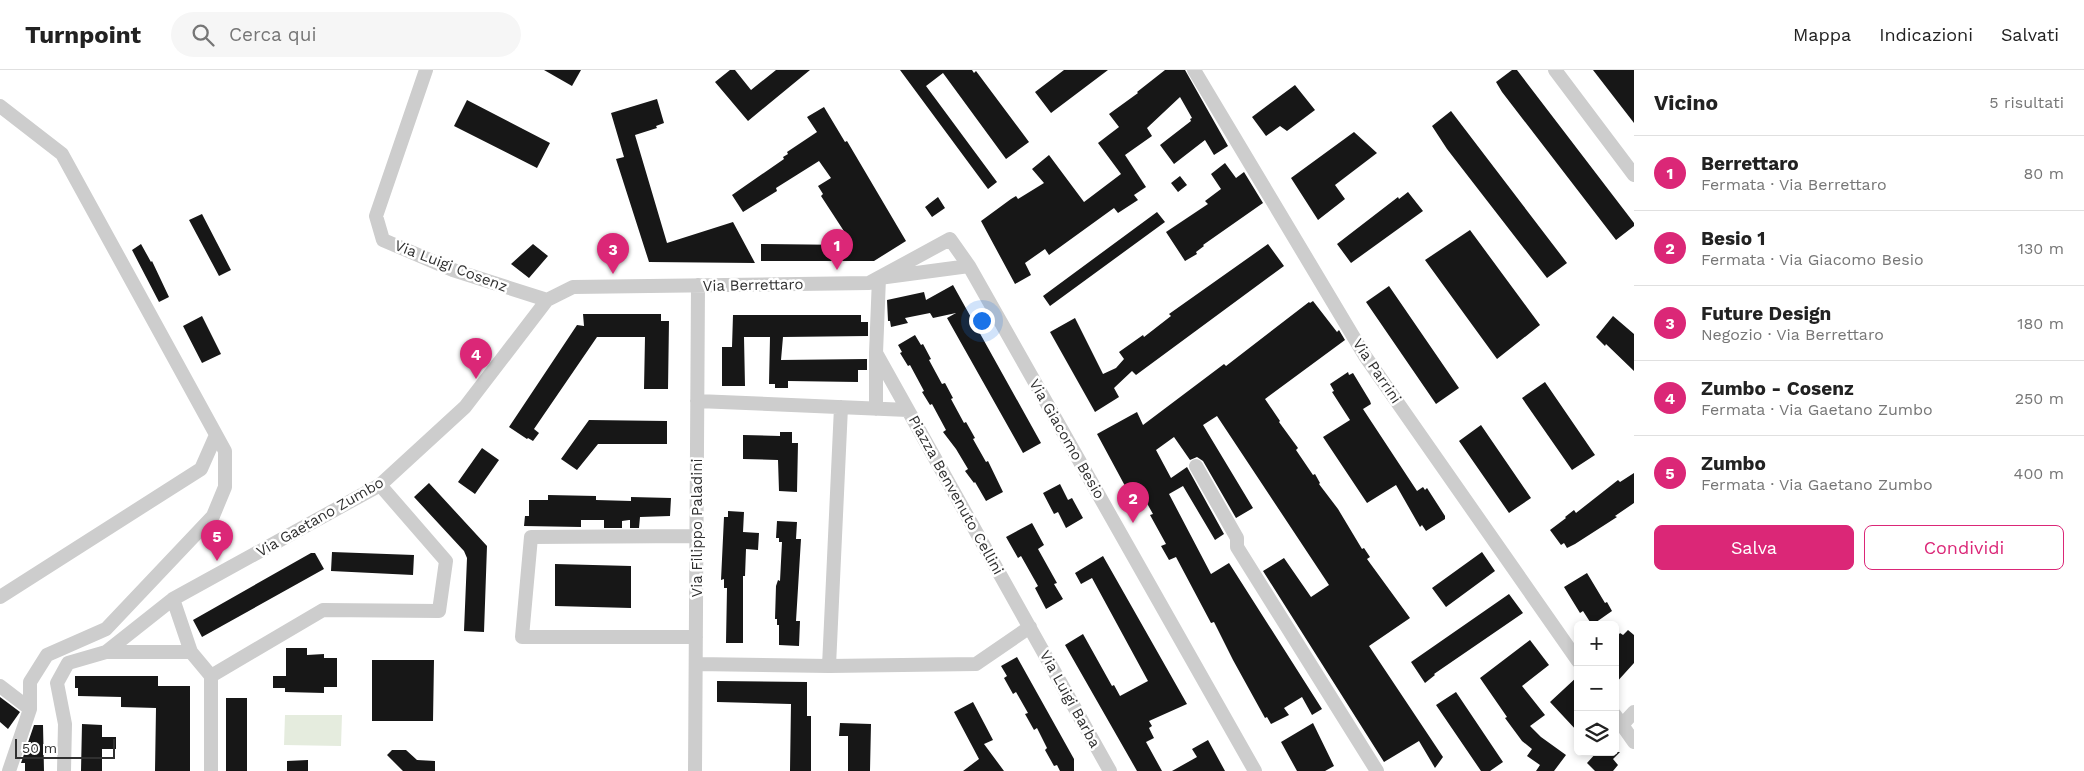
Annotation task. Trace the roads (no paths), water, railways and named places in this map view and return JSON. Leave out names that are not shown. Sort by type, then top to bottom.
[{"type":"street","name":"Via Luigi Cosenz","points":[[426,70],[376,216],[383,240],[453,270],[547,300]]},
{"type":"street","name":"Via Parrini","points":[[1194,70],[1365,356],[1574,655]]},
{"type":"street","points":[[1555,70],[1634,175]]},
{"type":"street","points":[[0,106],[62,154],[225,451],[225,487],[213,516],[106,629],[47,655],[30,682],[30,709],[9,771]]},
{"type":"street","name":"Via Berrettaro","points":[[547,300],[573,287],[869,283],[950,239]]},
{"type":"street","name":"Via Giacomo Besio","points":[[950,239],[969,266],[1255,771]]},
{"type":"street","points":[[876,409],[879,278],[969,266]]},
{"type":"street","name":"Via Filippo Paladini","points":[[695,771],[698,285]]},
{"type":"street","name":"Via Gaetano Zumbo","points":[[106,652],[173,599],[380,485],[465,407],[547,300]]},
{"type":"street","points":[[876,353],[908,410]]},
{"type":"street","name":"Piazza Benvenuto Cellini","points":[[698,401],[908,410],[1030,627]]},
{"type":"street","points":[[829,666],[841,407]]},
{"type":"street","points":[[0,596],[200,469],[216,435]]},
{"type":"street","points":[[1196,466],[1236,538],[1237,547],[1378,771]]},
{"type":"street","points":[[211,676],[322,610],[439,610],[446,562],[380,485]]},
{"type":"street","points":[[696,536],[531,537],[522,637],[696,637]]},
{"type":"street","points":[[173,599],[191,652],[211,676],[211,771]]},
{"type":"street","points":[[696,664],[829,666],[976,664],[1030,627]]},
{"type":"street","name":"Via Luigi Barba","points":[[1030,627],[1110,771]]},
{"type":"street","points":[[64,771],[65,724],[56,683],[68,663],[106,652],[191,652]]},
{"type":"street","points":[[0,686],[30,709]]},
{"type":"street","points":[[1634,712],[1619,720],[1634,742]]},
{"type":"place","name":"Berrettaro","points":[[837,270]]},
{"type":"place","name":"Future Design","points":[[613,274]]},
{"type":"place","name":"Zumbo - Cosenz","points":[[476,379]]},
{"type":"place","name":"Besio 1","points":[[1133,523]]},
{"type":"place","name":"Zumbo","points":[[217,561]]}]
